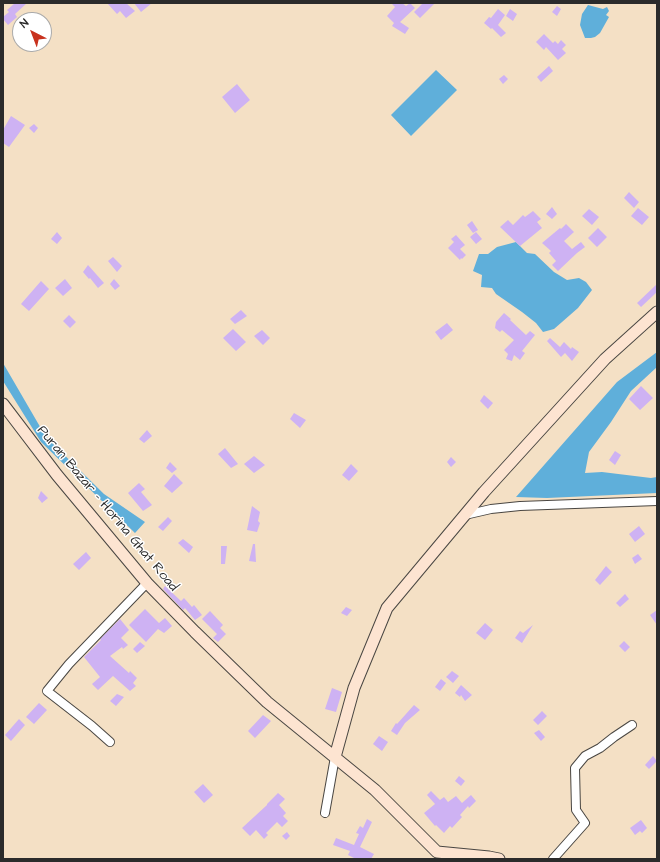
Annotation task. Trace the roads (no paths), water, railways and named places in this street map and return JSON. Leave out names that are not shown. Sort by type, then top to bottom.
[{"type":"main road","points":[[335,757],[354,688],[387,608],[465,515],[605,359],[657,312]]},
{"type":"main road","name":"Puran Bazar - Horina Ghat Road","points":[[3,404],[57,475],[146,583],[267,702],[375,790],[437,852],[498,859]]},
{"type":"street","points":[[465,515],[491,509],[520,506],[657,501]]},
{"type":"street","points":[[110,742],[47,691],[70,664],[146,583]]},
{"type":"street","points":[[553,859],[585,823],[576,810],[575,768],[585,756],[600,748],[632,725]]},
{"type":"street","points":[[325,813],[335,757]]},
{"type":"water","points":[[588,5],[603,9],[607,7],[609,11],[606,15],[609,17],[600,33],[595,37],[585,38],[580,25],[582,14]]},
{"type":"water","points":[[436,70],[457,90],[411,136],[391,115]]},
{"type":"water","points":[[516,242],[527,253],[535,254],[554,272],[567,280],[579,278],[586,282],[592,290],[578,308],[554,329],[543,332],[536,323],[496,294],[492,288],[481,287],[482,275],[473,271],[479,254],[488,254],[497,247]]},
{"type":"water","points":[[657,352],[657,367],[631,391],[589,452],[585,473],[602,472],[651,478],[657,477],[657,493],[547,498],[516,497],[617,382]]},
{"type":"water","points":[[3,363],[46,437],[104,494],[145,522],[135,533],[41,442],[3,381]]}]
